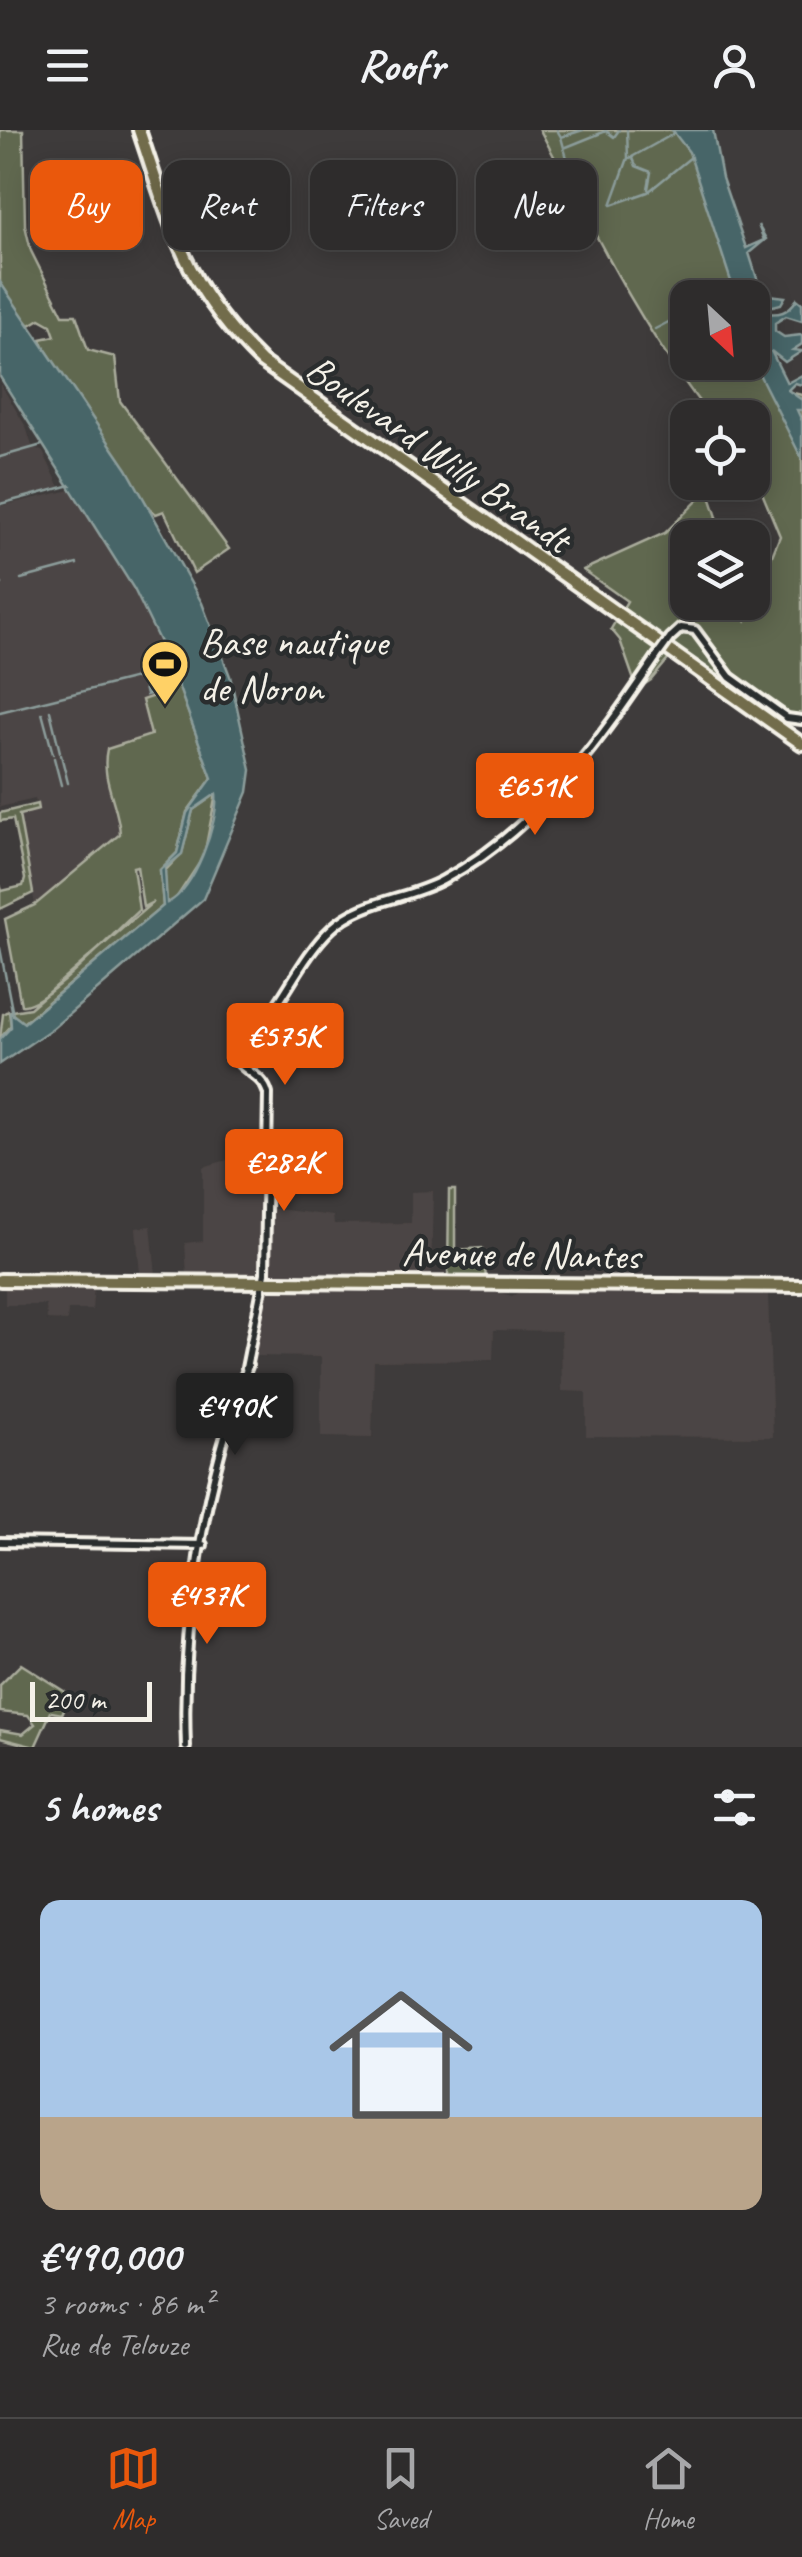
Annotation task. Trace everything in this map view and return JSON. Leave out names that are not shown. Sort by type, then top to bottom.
[{"type":"main road","name":"Boulevard Willy Brandt","points":[[139,130],[160,203],[183,259],[220,316],[262,362],[802,744]]},
{"type":"main road","name":"Avenue de Nantes","points":[[0,1280],[263,1286],[802,1286]]},
{"type":"street","points":[[186,1747],[188,1655],[214,1468],[263,1318],[268,1090],[233,1052],[264,1020],[333,927],[383,902],[444,880],[530,818],[588,755],[670,638],[683,627],[703,636],[730,678],[787,718],[802,720]]},
{"type":"street","points":[[0,1542],[202,1545]]},
{"type":"shaded area","points":[[0,383],[26,427],[32,446],[43,452],[60,487],[0,503]]},
{"type":"shaded area","points":[[71,490],[134,589],[170,663],[165,670],[141,675],[145,695],[156,692],[154,682],[167,689],[164,680],[175,676],[151,735],[107,749],[103,766],[120,833],[35,905],[19,815],[37,807],[35,799],[0,807],[0,506]]},
{"type":"shaded area","points":[[299,1139],[300,1193],[270,1191],[269,1208],[333,1216],[334,1224],[411,1223],[411,1192],[433,1191],[431,1278],[486,1277],[486,1289],[512,1296],[525,1289],[768,1294],[773,1437],[586,1436],[586,1392],[562,1391],[561,1331],[494,1330],[493,1360],[374,1361],[372,1438],[321,1437],[321,1357],[254,1356],[268,1287],[94,1285],[92,1310],[68,1310],[67,1321],[47,1320],[46,1305],[5,1305],[5,1276],[140,1275],[136,1228],[151,1226],[156,1275],[187,1276],[185,1243],[203,1241],[203,1167]]},
{"type":"green space","points":[[0,130],[23,130],[25,225],[30,250],[63,315],[76,315],[88,350],[115,357],[120,401],[229,549],[194,573],[164,511],[156,514],[149,508],[44,347],[41,339],[55,336],[51,325],[40,319],[30,325],[0,296]]},
{"type":"green space","points":[[540,130],[688,130],[736,280],[670,280],[670,360],[597,237],[597,160],[556,160]]},
{"type":"green space","points":[[770,361],[789,392],[802,395],[802,716],[788,716],[733,675],[726,684],[671,656],[651,680],[637,689],[620,640],[611,629],[627,601],[583,570],[670,528],[670,620],[770,620],[770,561],[780,536],[765,500],[770,500],[770,400],[698,400],[684,380],[770,380]]},
{"type":"green space","points":[[698,500],[711,500],[717,517],[678,520]]},
{"type":"green space","points":[[175,676],[212,778],[187,812],[177,853],[160,870],[163,906],[23,1023],[9,1012],[11,1026],[0,1038],[3,1014],[6,1012],[30,1008],[45,995],[21,1005],[5,919],[35,905],[120,834],[106,771],[107,749],[151,735],[142,700],[168,691],[165,679]],"holes":[[[137,866],[143,907],[153,902],[99,949],[139,910],[133,867]]]},
{"type":"green space","points":[[216,794],[204,856],[175,900],[167,903],[164,872],[182,853],[193,810]]},
{"type":"green space","points":[[37,804],[38,810],[19,815],[33,893],[0,909],[0,885],[2,891],[23,886],[25,879],[13,819],[0,821],[0,813]]},
{"type":"green space","points":[[449,1190],[455,1190],[455,1250],[482,1248],[486,1277],[448,1278]]},
{"type":"green space","points":[[21,1664],[70,1695],[62,1714],[51,1712],[35,1747],[0,1738],[0,1730],[23,1734],[35,1724],[28,1715],[0,1712],[0,1685]]},
{"type":"water","points":[[672,130],[713,130],[722,178],[746,248],[764,240],[758,225],[766,239],[749,253],[758,280],[730,280],[689,152]]},
{"type":"water","points":[[0,282],[127,469],[202,603],[230,676],[251,770],[248,792],[203,899],[53,1028],[0,1064],[0,1039],[11,1027],[10,1012],[24,1023],[163,906],[160,870],[177,853],[187,813],[212,778],[175,677],[164,680],[167,690],[146,695],[141,675],[171,665],[134,589],[0,377]],"holes":[[[216,794],[216,806],[195,871],[167,903],[165,868],[182,854],[193,810]]]},
{"type":"water","points":[[770,295],[785,297],[781,304],[770,307]]},
{"type":"water","points":[[797,299],[802,303],[802,321],[786,316],[775,323],[775,331],[784,337],[802,335],[802,344],[793,350],[802,351],[785,362],[771,351],[787,383],[802,375],[802,385],[795,383],[788,390],[802,400],[802,410],[797,410],[802,421],[802,459],[762,380],[770,380],[770,314],[783,312]]},
{"type":"waterway","points":[[557,130],[561,137],[583,130]]},
{"type":"waterway","points":[[606,131],[614,137],[619,130]]},
{"type":"waterway","points":[[627,130],[628,158],[611,205],[648,192],[691,157]]},
{"type":"waterway","points":[[561,137],[564,148],[606,131]]},
{"type":"waterway","points":[[630,158],[675,133]]},
{"type":"waterway","points":[[564,148],[568,160]]},
{"type":"waterway","points":[[633,158],[636,166],[651,172],[648,189]]},
{"type":"waterway","points":[[655,329],[670,321]]},
{"type":"waterway","points":[[0,457],[42,445]]},
{"type":"waterway","points":[[0,504],[71,485]]},
{"type":"waterway","points":[[21,579],[77,564]]},
{"type":"waterway","points":[[0,712],[144,676]]},
{"type":"waterway","points":[[50,711],[60,752]]},
{"type":"waterway","points":[[42,713],[53,754]]},
{"type":"waterway","points":[[61,755],[68,783]]},
{"type":"waterway","points":[[54,758],[61,785]]},
{"type":"waterway","points":[[0,948],[13,1015]]},
{"type":"place","name":"Base nautique de Noron","points":[[165,706]]}]
